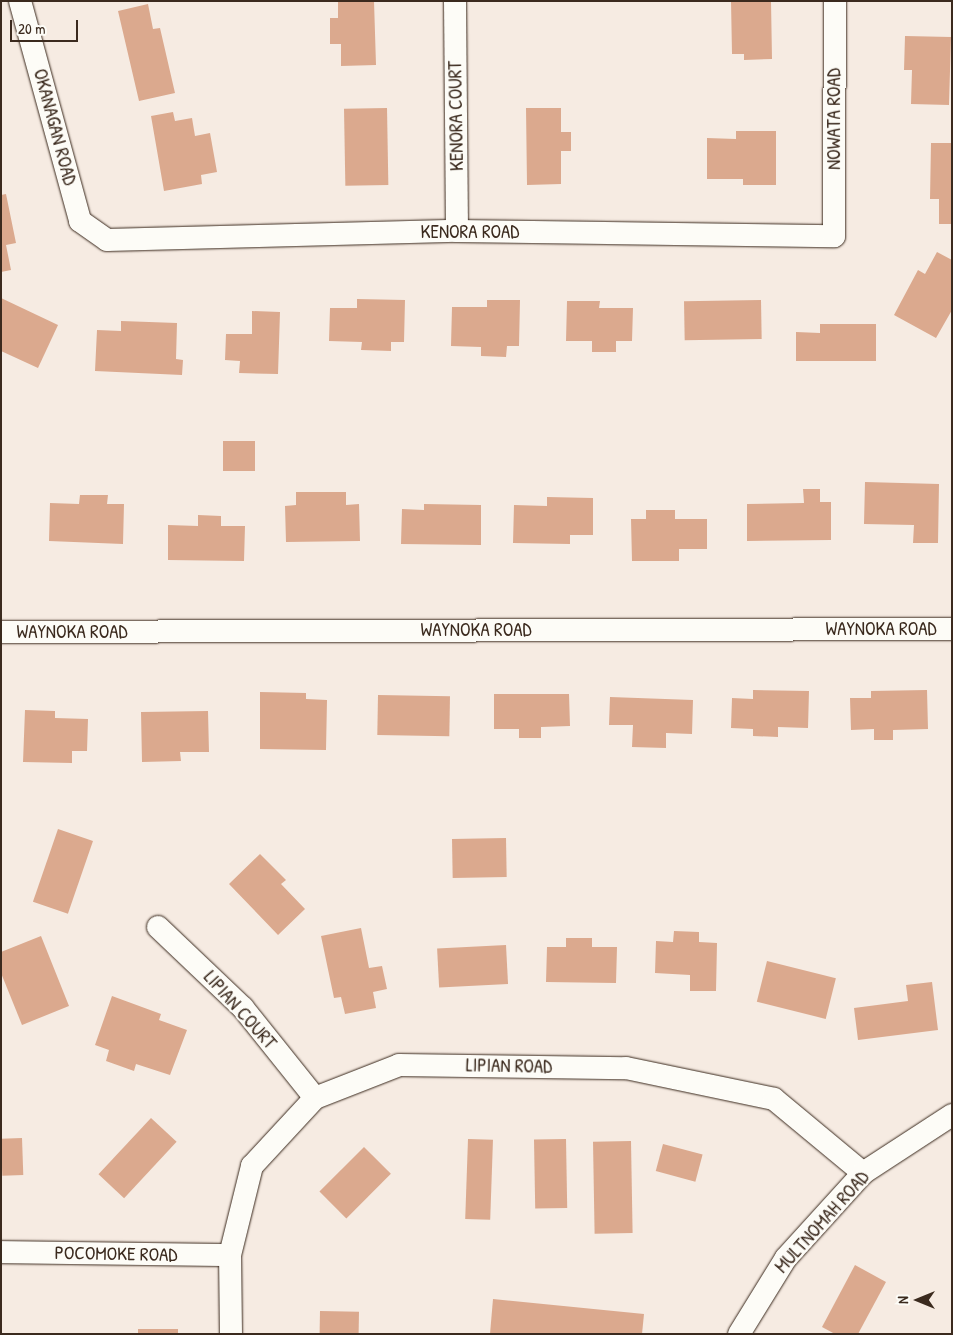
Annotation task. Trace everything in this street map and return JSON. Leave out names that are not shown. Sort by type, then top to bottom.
[{"type":"street","name":"OKANAGAN ROAD","points":[[20,1],[80,221],[107,240]]},
{"type":"street","name":"KENORA COURT","points":[[455,1],[457,231]]},
{"type":"street","name":"NOWATA ROAD","points":[[834,236],[835,1]]},
{"type":"street","name":"KENORA ROAD","points":[[107,240],[457,231],[834,236]]},
{"type":"street","name":"WAYNOKA ROAD","points":[[1,632],[952,629]]},
{"type":"street","name":"LIPIAN COURT","points":[[158,927],[243,1008],[315,1098]]},
{"type":"street","name":"LIPIAN ROAD","points":[[232,1334],[230,1255],[252,1166],[315,1098],[399,1064],[626,1068],[774,1099],[863,1173]]},
{"type":"street","name":"MULTNOMAH ROAD","points":[[739,1334],[786,1258],[863,1173],[952,1115]]},
{"type":"street","name":"POCOMOKE ROAD","points":[[1,1252],[230,1255]]},
{"type":"building","points":[[338,1],[374,1],[376,65],[341,66],[341,44],[330,44],[330,18],[338,18]]},
{"type":"building","points":[[731,1],[771,1],[772,59],[744,60],[744,54],[732,54]]},
{"type":"building","points":[[148,4],[153,29],[160,28],[175,93],[139,101],[118,11]]},
{"type":"building","points":[[905,36],[951,37],[949,105],[911,104],[912,70],[904,70]]},
{"type":"building","points":[[387,108],[388,185],[345,186],[344,109]]},
{"type":"building","points":[[526,108],[561,108],[561,132],[571,132],[571,151],[561,151],[561,184],[527,185]]},
{"type":"building","points":[[173,112],[175,121],[192,118],[195,136],[210,133],[217,172],[201,175],[202,184],[164,191],[151,116]]},
{"type":"building","points":[[736,131],[776,131],[776,185],[743,185],[743,179],[707,179],[707,138],[736,139]]},
{"type":"building","points":[[931,143],[952,143],[952,224],[939,224],[939,199],[930,199]]},
{"type":"building","points":[[6,194],[16,243],[6,245],[11,270],[1,272],[1,195]]},
{"type":"building","points":[[937,252],[952,260],[952,310],[936,338],[894,315],[918,270],[925,274]]},
{"type":"building","points":[[1,298],[58,325],[38,368],[1,351]]},
{"type":"building","points":[[357,299],[405,300],[404,342],[391,342],[391,351],[361,350],[362,342],[329,341],[330,308],[357,308]]},
{"type":"building","points":[[487,300],[520,300],[519,346],[507,346],[506,357],[481,356],[481,347],[451,346],[452,307],[487,307]]},
{"type":"building","points":[[761,300],[762,339],[685,340],[684,301]]},
{"type":"building","points":[[567,301],[600,301],[599,308],[633,308],[632,341],[616,341],[616,352],[592,352],[592,341],[566,341]]},
{"type":"building","points":[[252,311],[280,312],[278,374],[239,373],[240,361],[225,360],[226,334],[252,334]]},
{"type":"building","points":[[121,321],[177,323],[176,359],[183,360],[182,375],[95,371],[97,330],[121,331]]},
{"type":"building","points":[[820,324],[876,324],[876,361],[796,361],[796,332],[820,333]]},
{"type":"building","points":[[223,441],[255,441],[255,471],[223,471]]},
{"type":"building","points":[[865,482],[939,484],[938,543],[913,543],[914,525],[864,524]]},
{"type":"building","points":[[803,489],[820,489],[820,502],[831,502],[831,540],[747,541],[747,504],[804,503]]},
{"type":"building","points":[[296,492],[346,492],[346,505],[359,504],[360,541],[286,542],[285,506],[296,505]]},
{"type":"building","points":[[80,495],[108,495],[107,504],[124,504],[123,544],[49,541],[50,503],[79,504]]},
{"type":"building","points":[[547,497],[593,498],[593,535],[570,535],[570,544],[513,543],[514,505],[547,506]]},
{"type":"building","points":[[424,504],[481,505],[481,545],[401,544],[402,509],[424,510]]},
{"type":"building","points":[[646,510],[675,510],[675,519],[707,519],[707,549],[679,549],[679,561],[632,561],[631,519],[646,519]]},
{"type":"building","points":[[198,515],[221,516],[221,526],[245,526],[244,561],[168,560],[168,525],[198,526]]},
{"type":"building","points":[[753,690],[809,691],[808,728],[778,727],[778,737],[753,736],[753,729],[731,728],[732,698],[753,699]]},
{"type":"building","points":[[927,690],[928,729],[893,730],[893,740],[874,740],[874,729],[851,730],[850,698],[871,698],[871,691]]},
{"type":"building","points":[[260,692],[306,693],[306,699],[327,700],[326,750],[260,749]]},
{"type":"building","points":[[494,694],[569,694],[570,726],[541,727],[541,738],[519,738],[519,729],[494,729]]},
{"type":"building","points":[[378,695],[450,696],[449,736],[377,735]]},
{"type":"building","points":[[610,697],[693,700],[692,734],[666,733],[666,748],[632,747],[633,725],[609,725]]},
{"type":"building","points":[[25,710],[55,711],[55,718],[88,719],[87,751],[72,751],[72,763],[23,762]]},
{"type":"building","points":[[208,711],[209,752],[180,752],[181,761],[142,762],[141,712]]},
{"type":"building","points":[[58,829],[93,841],[68,914],[33,902]]},
{"type":"building","points":[[506,838],[507,877],[453,878],[452,839]]},
{"type":"building","points":[[260,854],[286,880],[281,884],[305,909],[278,935],[229,884]]},
{"type":"building","points":[[361,928],[369,968],[382,966],[387,989],[373,992],[376,1008],[345,1014],[341,997],[334,998],[321,936]]},
{"type":"building","points":[[674,931],[699,932],[699,942],[717,943],[716,991],[690,991],[690,975],[655,973],[656,941],[673,942]]},
{"type":"building","points":[[41,936],[69,1006],[22,1025],[1,973],[1,952]]},
{"type":"building","points":[[566,938],[592,938],[592,947],[617,947],[616,983],[546,982],[547,947],[566,947]]},
{"type":"building","points":[[506,945],[508,984],[439,988],[437,949]]},
{"type":"building","points":[[767,961],[836,978],[826,1019],[757,1002]]},
{"type":"building","points":[[932,982],[938,1030],[858,1040],[854,1008],[908,1001],[906,985]]},
{"type":"building","points":[[112,996],[161,1014],[159,1020],[187,1030],[170,1075],[136,1064],[134,1071],[106,1061],[109,1050],[95,1045]]},
{"type":"building","points":[[151,1118],[177,1142],[124,1198],[98,1174]]},
{"type":"building","points":[[22,1138],[23,1175],[2,1176],[1,1139]]},
{"type":"building","points":[[468,1139],[493,1140],[490,1220],[465,1219]]},
{"type":"building","points":[[566,1139],[567,1208],[535,1209],[534,1140]]},
{"type":"building","points":[[631,1141],[633,1233],[595,1234],[593,1142]]},
{"type":"building","points":[[663,1144],[703,1155],[695,1182],[656,1171]]},
{"type":"building","points":[[364,1147],[391,1174],[346,1218],[319,1192]]},
{"type":"building","points":[[855,1265],[886,1282],[858,1334],[835,1334],[822,1327]]},
{"type":"building","points":[[493,1299],[644,1314],[642,1334],[490,1334]]},
{"type":"building","points":[[320,1311],[359,1312],[359,1334],[320,1334]]},
{"type":"building","points":[[138,1329],[178,1329],[178,1334],[138,1334]]}]
